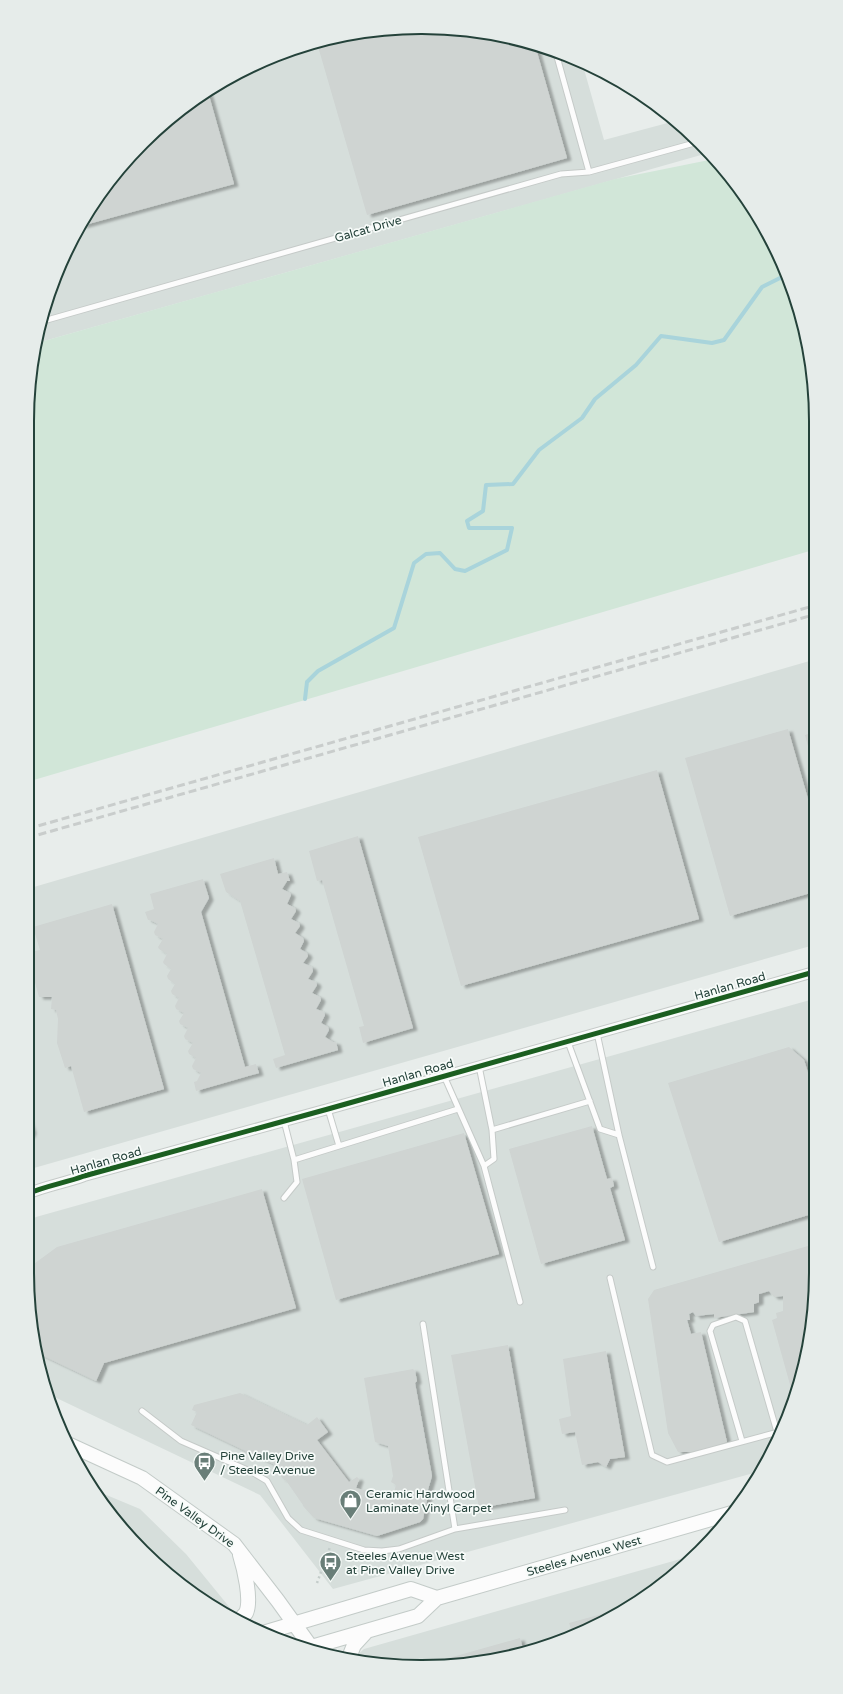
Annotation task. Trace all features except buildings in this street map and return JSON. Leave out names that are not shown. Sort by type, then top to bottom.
[{"type":"main road","name":"Pine Valley Drive","points":[[76,1448],[142,1478],[238,1548],[294,1624],[305,1642]]},
{"type":"main road","name":"Steeles Avenue West","points":[[317,1646],[418,1616],[437,1598],[722,1517]]},
{"type":"main road","points":[[238,1548],[244,1569],[247,1594],[246,1612],[243,1616]]},
{"type":"main road","points":[[272,1630],[411,1589],[437,1598]]},
{"type":"main road","points":[[351,1654],[354,1645],[366,1631]]},
{"type":"street","name":"Hanlan Road","points":[[34,1191],[809,973]]},
{"type":"lane","points":[[558,59],[590,172]]},
{"type":"lane","name":"Galcat Drive","points":[[47,320],[561,174],[590,172],[692,144]]},
{"type":"lane","points":[[597,1033],[619,1135],[653,1267]]},
{"type":"lane","points":[[568,1042],[600,1129],[619,1135]]},
{"type":"lane","points":[[479,1066],[492,1130],[494,1159],[484,1166]]},
{"type":"lane","points":[[444,1076],[484,1166],[520,1302]]},
{"type":"lane","points":[[492,1130],[590,1101]]},
{"type":"lane","points":[[328,1109],[339,1146]]},
{"type":"lane","points":[[294,1160],[458,1109]]},
{"type":"lane","points":[[284,1121],[294,1160],[297,1182],[284,1198]]},
{"type":"lane","points":[[610,1278],[616,1310],[652,1455],[667,1462],[775,1432]]},
{"type":"lane","points":[[742,1441],[710,1331],[713,1325],[736,1317],[745,1321],[778,1426]]},
{"type":"lane","points":[[423,1324],[455,1529]]},
{"type":"lane","points":[[142,1411],[181,1441],[267,1481],[288,1518],[301,1530],[364,1550],[382,1551],[399,1549],[455,1529],[565,1510]]},
{"type":"path","points":[[317,1583],[333,1540]]},
{"type":"shaded area","points":[[422,34],[472,37],[522,47],[570,63],[584,70],[604,140],[668,123],[703,154],[42,342],[47,321],[63,273],[74,250],[99,206],[147,147],[186,114],[206,99],[228,86],[273,63],[321,47],[371,37]]},
{"type":"shaded area","points":[[809,661],[809,946],[34,1168],[34,887]]},
{"type":"shaded area","points":[[809,1000],[809,1272],[806,1323],[796,1373],[780,1421],[753,1473],[333,1589],[260,1495],[55,1397],[47,1373],[37,1323],[34,1272],[34,1219]]},
{"type":"shaded area","points":[[103,1494],[140,1509],[186,1554],[232,1610],[206,1595],[147,1547]]},
{"type":"shaded area","points":[[684,1558],[637,1595],[615,1608],[570,1631],[522,1647],[472,1657],[422,1660],[358,1655],[364,1649]]},
{"type":"green space","points":[[708,160],[744,206],[769,250],[780,273],[796,321],[806,371],[809,422],[809,551],[34,780],[34,422],[37,371],[42,342],[615,179]]},
{"type":"waterway","points":[[305,699],[307,682],[318,671],[394,628],[414,563],[426,554],[440,553],[455,569],[465,571],[507,550],[512,528],[469,528],[467,521],[483,511],[486,485],[513,484],[539,450],[582,418],[595,399],[636,365],[661,336],[712,343],[724,340],[762,287],[782,278]]},
{"type":"railway","points":[[34,827],[809,607]]},
{"type":"railway","points":[[34,836],[809,616]]},
{"type":"cycle path","points":[[34,1192],[84,1176],[809,973]]},
{"type":"place","name":"Pine Valley Drive / Steeles Avenue","points":[[205,1482]]},
{"type":"place","name":"Ceramic Hardwood Laminate Vinyl Carpet","points":[[350,1520]]},
{"type":"place","name":"Steeles Avenue West at Pine Valley Drive","points":[[330,1582]]}]
